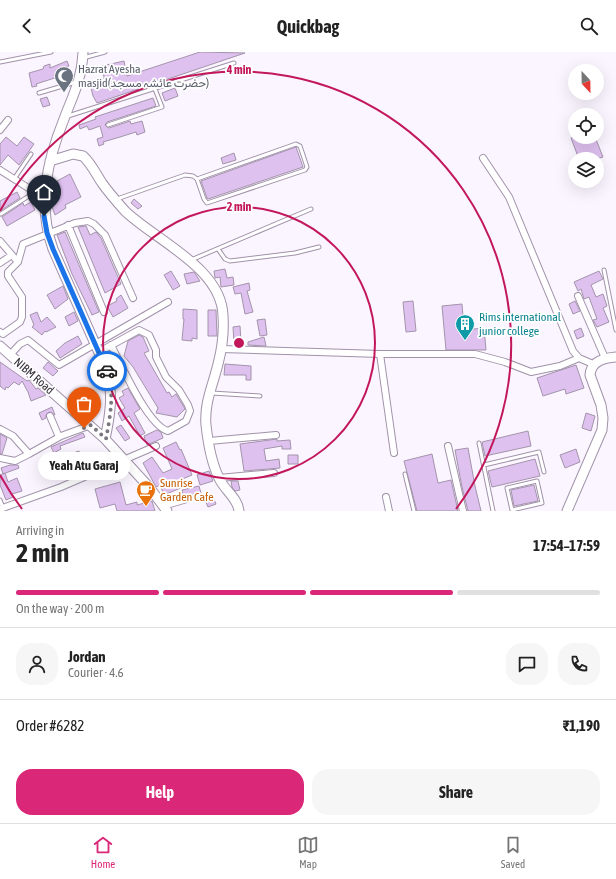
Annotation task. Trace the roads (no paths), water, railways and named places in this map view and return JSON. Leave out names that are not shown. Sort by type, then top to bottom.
[{"type":"street","points":[[83,55],[79,81],[64,118],[50,161],[44,198],[47,233],[98,348],[111,386],[111,403],[106,439]]},
{"type":"street","points":[[0,130],[8,120]]},
{"type":"street","points":[[50,161],[73,154],[83,156],[115,199],[144,227],[190,260],[202,271],[221,302],[223,316],[221,349],[209,393],[206,418],[208,441],[219,478],[237,503],[239,511]]},
{"type":"street","points":[[483,158],[509,197],[573,351],[580,358],[593,364]]},
{"type":"street","points":[[0,170],[44,198]]},
{"type":"street","points":[[0,332],[3,334],[20,322],[22,317],[22,297],[8,276],[8,272],[18,262],[22,244],[47,233],[82,221],[88,221],[100,228],[110,243],[133,298]]},
{"type":"street","points":[[68,225],[104,312]]},
{"type":"street","points":[[0,241],[18,262]]},
{"type":"street","points":[[0,263],[12,255]]},
{"type":"street","points":[[0,275],[8,276]]},
{"type":"street","points":[[578,296],[605,358]]},
{"type":"street","points":[[98,348],[168,302]]},
{"type":"street","points":[[10,355],[20,344],[28,340],[59,365],[111,344],[139,330],[149,335],[156,350],[156,357],[166,377],[179,390],[188,406],[190,411],[186,421],[168,431],[158,426],[140,399],[111,344]]},
{"type":"street","name":"NIBM Road","points":[[0,346],[106,439],[165,508]]},
{"type":"street","points":[[221,349],[380,354],[475,354],[506,362],[531,372],[560,366],[580,358]]},
{"type":"street","points":[[380,354],[394,453]]},
{"type":"street","points":[[568,511],[602,430],[603,418],[601,405],[590,375],[593,364],[605,358],[616,357]]},
{"type":"street","points":[[50,416],[59,437]]},
{"type":"street","points":[[0,458],[14,461],[59,437],[91,425]]},
{"type":"street","points":[[0,429],[13,436],[29,454]]},
{"type":"street","points":[[208,441],[276,435]]},
{"type":"street","points":[[1,508],[61,487],[126,461],[156,446]]},
{"type":"street","points":[[448,446],[463,511]]},
{"type":"street","points":[[219,478],[274,473]]},
{"type":"street","points":[[386,496],[390,511]]},
{"type":"street","points":[[165,508],[187,499]]},
{"type":"lane","points":[[0,62],[51,52]]},
{"type":"lane","points":[[83,55],[104,52]]},
{"type":"lane","points":[[64,118],[234,63]]},
{"type":"lane","points":[[39,93],[79,81]]},
{"type":"lane","points":[[108,125],[162,108],[155,89]]},
{"type":"lane","points":[[115,199],[180,176],[190,174],[197,179],[204,199],[207,203],[305,170],[307,167],[300,146],[296,144],[197,179]]},
{"type":"lane","points":[[14,179],[31,154]]},
{"type":"lane","points":[[1,214],[34,192]]},
{"type":"lane","points":[[190,260],[311,209]]},
{"type":"lane","points":[[218,249],[225,259],[230,261],[295,253],[319,247]]},
{"type":"lane","points":[[604,270],[616,329]]},
{"type":"lane","points":[[209,393],[260,396]]},
{"type":"lane","points":[[479,443],[493,511]]},
{"type":"lane","points":[[484,465],[539,452],[544,472]]},
{"type":"lane","points":[[405,474],[414,511]]},
{"type":"lane","points":[[537,481],[542,503],[526,507],[512,510],[506,488],[537,481]]},
{"type":"lane","points":[[0,500],[1,508]]},
{"type":"lane","points":[[526,507],[527,511]]},
{"type":"place","name":"Hazrat Ayesha masjid(حضرت عائشہ مسجد)","points":[[64,93]]},
{"type":"place","name":"Rims international junior college","points":[[465,341]]},
{"type":"place","name":"Yeah Atu Garaj","points":[[84,428]]},
{"type":"place","name":"Sunrise Garden Cafe","points":[[146,507]]}]
